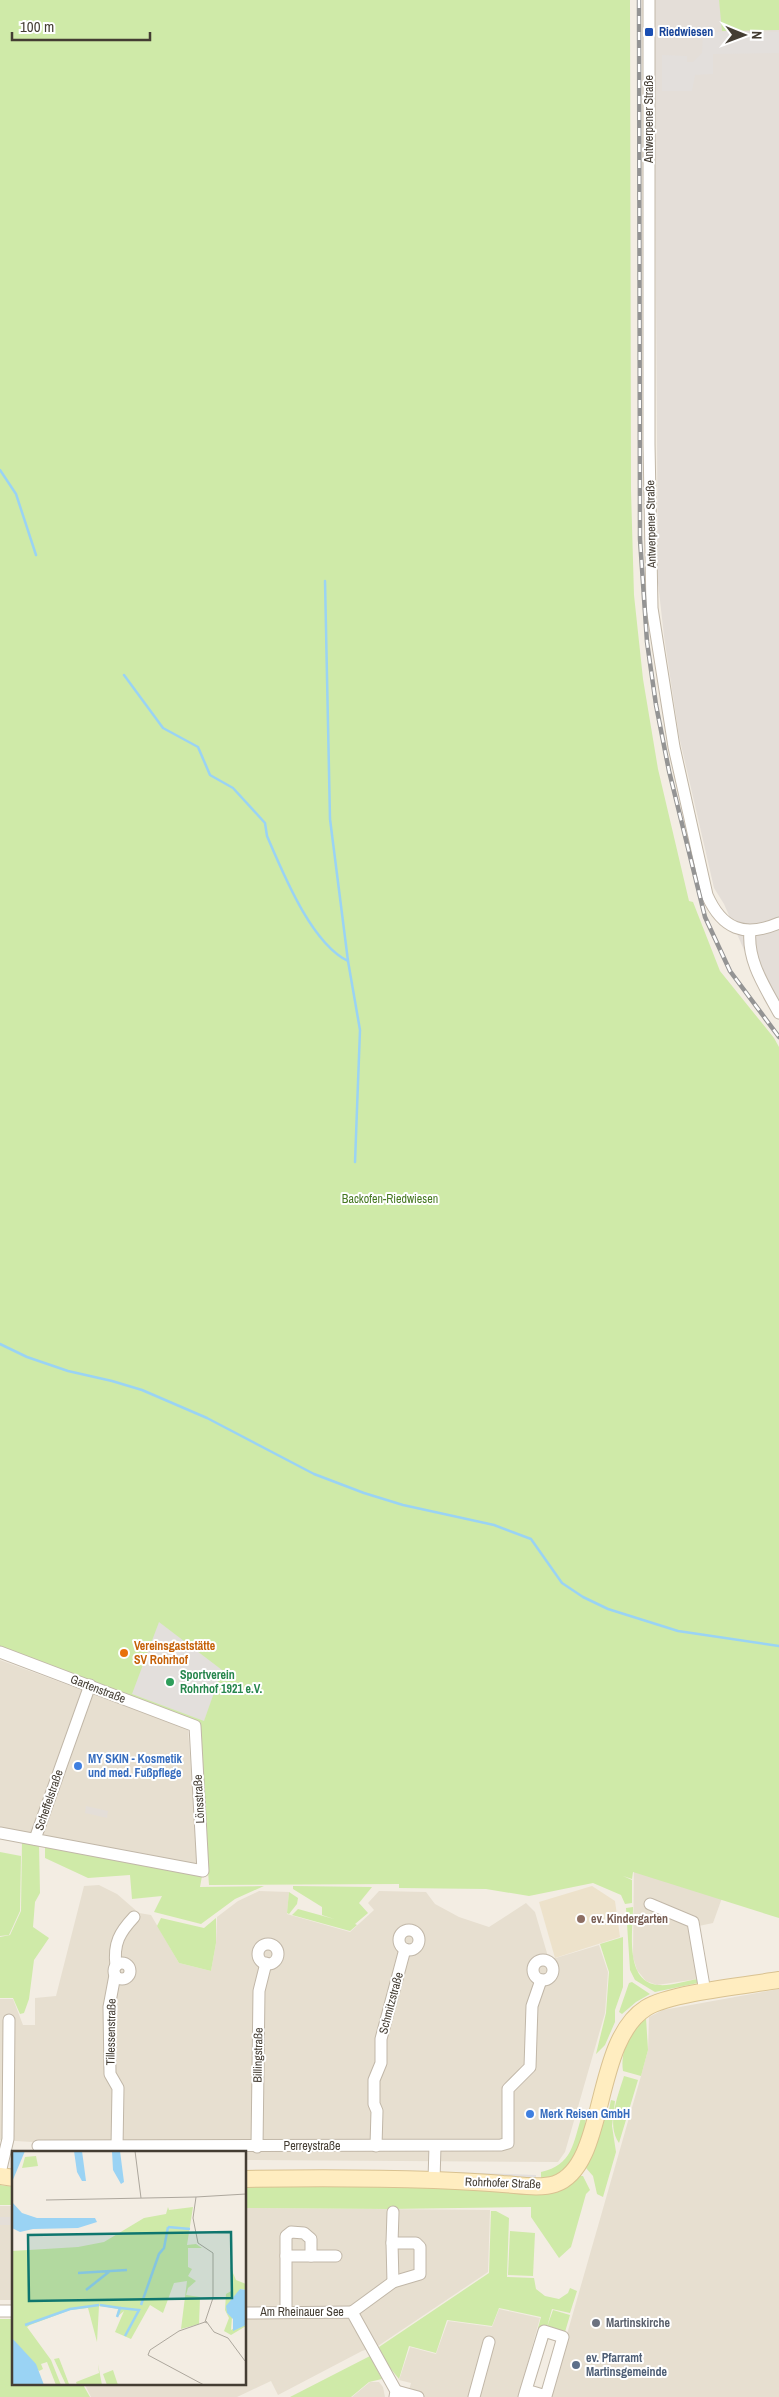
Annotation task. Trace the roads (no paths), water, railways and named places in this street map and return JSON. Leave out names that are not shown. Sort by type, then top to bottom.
[{"type":"main road","name":"Rohrhofer Straße","points":[[246,2178],[434,2180],[536,2186],[556,2184],[568,2176],[586,2151],[608,2070],[628,2023],[648,2006],[658,2002],[779,1980]]},
{"type":"street","name":"Antwerpener Straße","points":[[649,0],[649,444],[652,608],[674,747],[707,895],[714,911],[722,920],[737,928],[750,931]]},
{"type":"street","points":[[779,923],[765,929],[750,931],[749,943],[752,958],[779,1013]]},
{"type":"street","name":"Gartenstraße","points":[[0,1652],[195,1726]]},
{"type":"street","name":"Scheffelstraße","points":[[90,1685],[35,1839],[203,1871]]},
{"type":"street","name":"Lönsstraße","points":[[195,1726],[203,1871]]},
{"type":"street","points":[[0,1833],[35,1839]]},
{"type":"street","points":[[650,1904],[693,1922],[705,1992]]},
{"type":"street","name":"Tillessenstraße","points":[[117,2147],[118,2088],[110,2074],[109,2007],[116,1970],[115,1957],[120,1932],[134,1917]]},
{"type":"street","name":"Schmitzstraße","points":[[376,2146],[377,2111],[374,2104],[374,2080],[381,2063],[381,2039],[405,1949]]},
{"type":"street","name":"Billingstraße","points":[[257,2147],[260,1991],[266,1963]]},
{"type":"street","name":"Perreystraße","points":[[38,2146],[189,2150],[257,2147],[501,2145],[508,2143],[508,2089],[530,2068],[532,2006],[541,1980]]},
{"type":"street","points":[[0,2175],[8,2138],[9,2020]]},
{"type":"street","points":[[434,2180],[435,2146]]},
{"type":"street","points":[[393,2212],[393,2282]]},
{"type":"street","points":[[286,2312],[286,2236],[297,2231],[304,2232],[311,2239],[311,2256]]},
{"type":"street","points":[[352,2312],[393,2282],[420,2274],[420,2247],[416,2243],[392,2243]]},
{"type":"street","points":[[286,2256],[336,2256]]},
{"type":"street","name":"Am Rheinauer See","points":[[246,2313],[352,2312],[396,2394]]},
{"type":"street","points":[[544,2331],[563,2337],[546,2396],[525,2394],[544,2331]]},
{"type":"street","points":[[474,2397],[489,2342]]},
{"type":"street","points":[[396,2394],[418,2397]]},
{"type":"waterway","points":[[0,470],[16,494],[36,555]]},
{"type":"waterway","points":[[325,581],[330,819],[348,961],[360,1030],[355,1162]]},
{"type":"waterway","points":[[124,675],[163,728],[198,747],[210,775],[233,788],[265,823],[267,836],[281,869],[310,923],[322,939],[335,952],[348,961]]},
{"type":"waterway","points":[[0,1344],[27,1357],[68,1371],[142,1390],[207,1418],[314,1474],[364,1493],[403,1505],[494,1525],[531,1539],[562,1583],[583,1597],[608,1609],[678,1631],[779,1646]]},
{"type":"railway","points":[[639,0],[640,539],[647,642],[656,705],[669,771],[705,917],[730,971],[779,1037]]},
{"type":"place","name":"Riedwiesen","points":[[649,32]]},
{"type":"place","name":"Vereinsgaststätte SV Rohrhof","points":[[124,1653]]},
{"type":"place","name":"Sportverein Rohrhof 1921 e.V.","points":[[170,1682]]},
{"type":"place","name":"MY SKIN - Kosmetik und med. Fußpflege","points":[[78,1766]]},
{"type":"place","name":"ev. Kindergarten","points":[[581,1919]]},
{"type":"place","name":"Merk Reisen GmbH","points":[[530,2114]]},
{"type":"place","name":"Martinskirche","points":[[596,2323]]},
{"type":"place","name":"ev. Pfarramt Martinsgemeinde","points":[[576,2365]]},
{"type":"park label","name":"Backofen-Riedwiesen","points":[[390,1199]]}]
